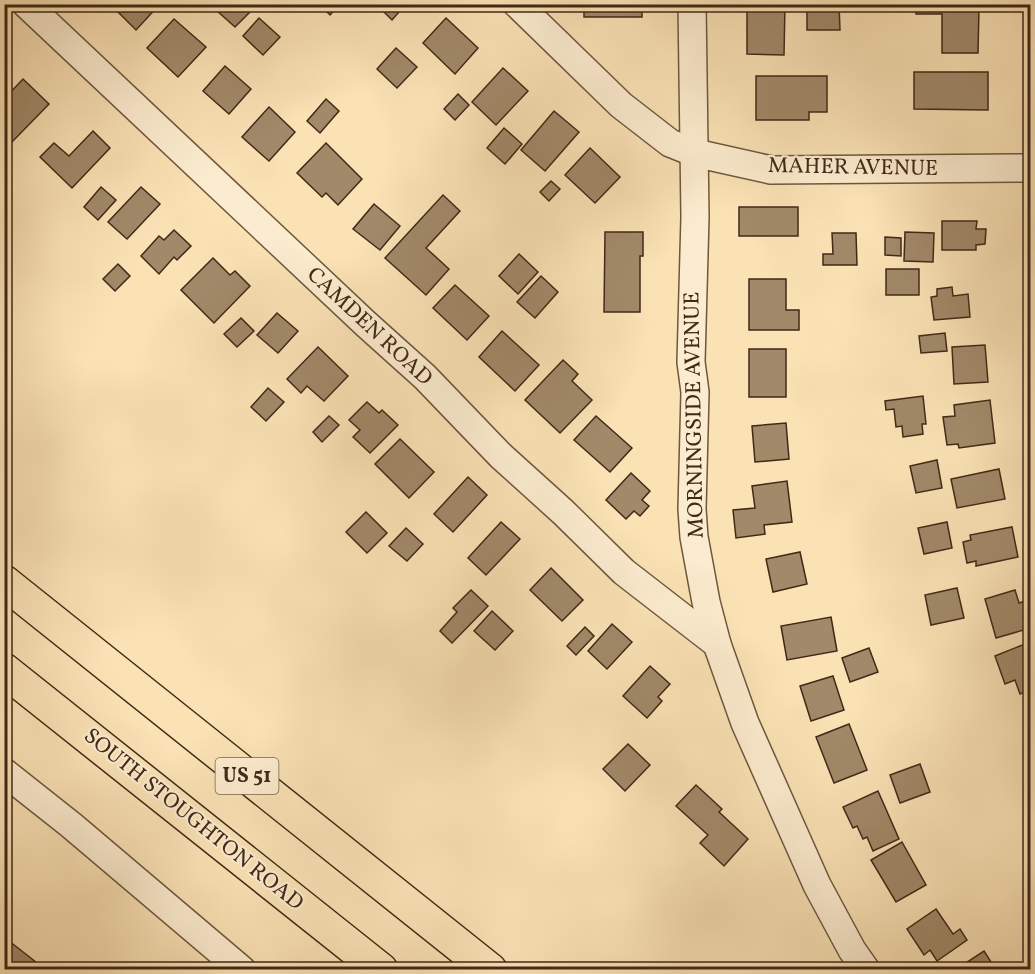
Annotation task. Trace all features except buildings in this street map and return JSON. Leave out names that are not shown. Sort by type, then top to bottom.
[{"type":"main road","name":"US 51","points":[[4,582],[490,969]]},
{"type":"main road","name":"SOUTH STOUGHTON ROAD","points":[[4,670],[381,969]]},
{"type":"street","name":"CAMDEN ROAD","points":[[26,4],[425,377],[501,456],[624,572],[717,644]]},
{"type":"street","name":"MAHER AVENUE","points":[[517,4],[621,105],[670,143],[694,153],[771,170],[1030,168]]},
{"type":"street","name":"MORNINGSIDE AVENUE","points":[[692,4],[695,217],[691,362],[695,392],[692,509],[694,537],[706,602],[717,644],[745,723],[816,885],[852,950],[866,969]]},
{"type":"street","points":[[4,772],[71,825],[242,969]]}]
